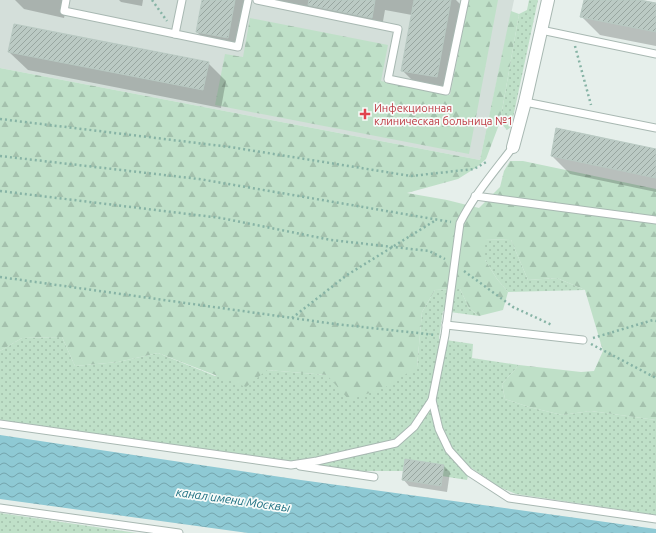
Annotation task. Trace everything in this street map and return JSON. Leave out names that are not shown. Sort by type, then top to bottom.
[{"type":"street","points":[[513,147],[525,102],[548,0]]},
{"type":"lane","points":[[66,0],[64,11],[238,47],[248,0]]},
{"type":"lane","points":[[175,34],[182,0]]},
{"type":"lane","points":[[257,0],[398,29],[388,79],[446,91],[465,0]]},
{"type":"lane","points":[[541,30],[656,54]]},
{"type":"lane","points":[[525,102],[656,128]]},
{"type":"lane","points":[[292,465],[317,461],[396,443],[414,427],[432,400],[445,336],[460,223],[475,196],[513,147]]},
{"type":"lane","points":[[475,196],[656,220]]},
{"type":"lane","points":[[446,326],[583,340]]},
{"type":"lane","points":[[432,400],[439,429],[450,450],[469,472],[509,498],[656,519]]},
{"type":"lane","points":[[0,424],[374,477]]},
{"type":"lane","points":[[0,508],[179,533]]},
{"type":"path","points":[[152,0],[175,34]]},
{"type":"path","points":[[572,36],[594,116]]},
{"type":"path","points":[[0,119],[230,146],[411,176],[474,169],[494,158]]},
{"type":"path","points":[[0,156],[199,179],[460,223]]},
{"type":"path","points":[[0,191],[221,218],[331,240],[429,251],[455,264],[513,307],[555,327]]},
{"type":"path","points":[[292,318],[347,275],[436,220]]},
{"type":"path","points":[[0,277],[335,324],[445,336]]},
{"type":"path","points":[[583,340],[653,320],[656,321]]},
{"type":"path","points":[[583,340],[656,378]]},
{"type":"shaded area","name":"Инфекционная клиническая больница №1","points":[[0,0],[514,0],[480,160],[0,68]]},
{"type":"green space","points":[[469,0],[498,0],[469,154],[215,105],[225,54],[243,57],[250,18],[388,45],[381,81],[450,95]]},
{"type":"green space","points":[[529,0],[538,0],[511,127],[507,130],[500,122],[519,14],[527,10]]},
{"type":"green space","points":[[511,11],[519,14],[500,122],[486,159],[477,167],[458,179],[407,193],[447,200],[479,208],[500,187],[504,171],[510,161],[523,161],[656,189],[656,420],[591,411],[562,415],[529,407],[505,399],[502,384],[519,365],[581,372],[594,371],[603,351],[585,290],[557,278],[528,280],[511,240],[485,239],[485,260],[497,279],[508,292],[503,310],[479,316],[469,308],[460,289],[435,290],[422,312],[417,367],[384,388],[349,400],[327,375],[267,370],[246,387],[158,353],[118,362],[75,366],[62,337],[22,338],[0,351],[0,68],[480,160]]},
{"type":"green space","points":[[485,239],[511,240],[528,280],[557,278],[585,290],[508,292],[497,279],[485,260]]},
{"type":"green space","points":[[460,289],[469,308],[479,316],[443,311],[439,339],[473,344],[472,358],[519,365],[502,384],[505,399],[529,407],[562,415],[591,411],[656,420],[656,515],[516,494],[499,487],[470,467],[467,480],[442,476],[444,465],[405,459],[403,471],[357,471],[0,420],[0,351],[22,338],[62,337],[75,366],[118,362],[158,353],[215,376],[267,370],[327,375],[417,367],[422,312],[435,290]]},
{"type":"green space","points":[[0,513],[137,533],[0,533]]},
{"type":"water","name":"канал имени Москвы","points":[[0,435],[301,480],[656,529],[656,533],[248,533],[0,499]]},
{"type":"building","points":[[202,0],[235,0],[228,38],[196,32]]},
{"type":"building","points":[[309,0],[375,0],[372,18],[308,5]]},
{"type":"building","points":[[414,0],[451,0],[437,77],[401,71]]},
{"type":"building","points":[[584,0],[640,0],[656,3],[656,32],[580,17]]},
{"type":"building","points":[[14,24],[209,62],[203,90],[8,52]]},
{"type":"building","points":[[556,128],[656,149],[656,178],[551,156]]},
{"type":"building","points":[[405,459],[444,465],[441,486],[402,480]]},
{"type":"place","name":"Инфекционная клиническая больница №1","points":[[365,114]]}]
